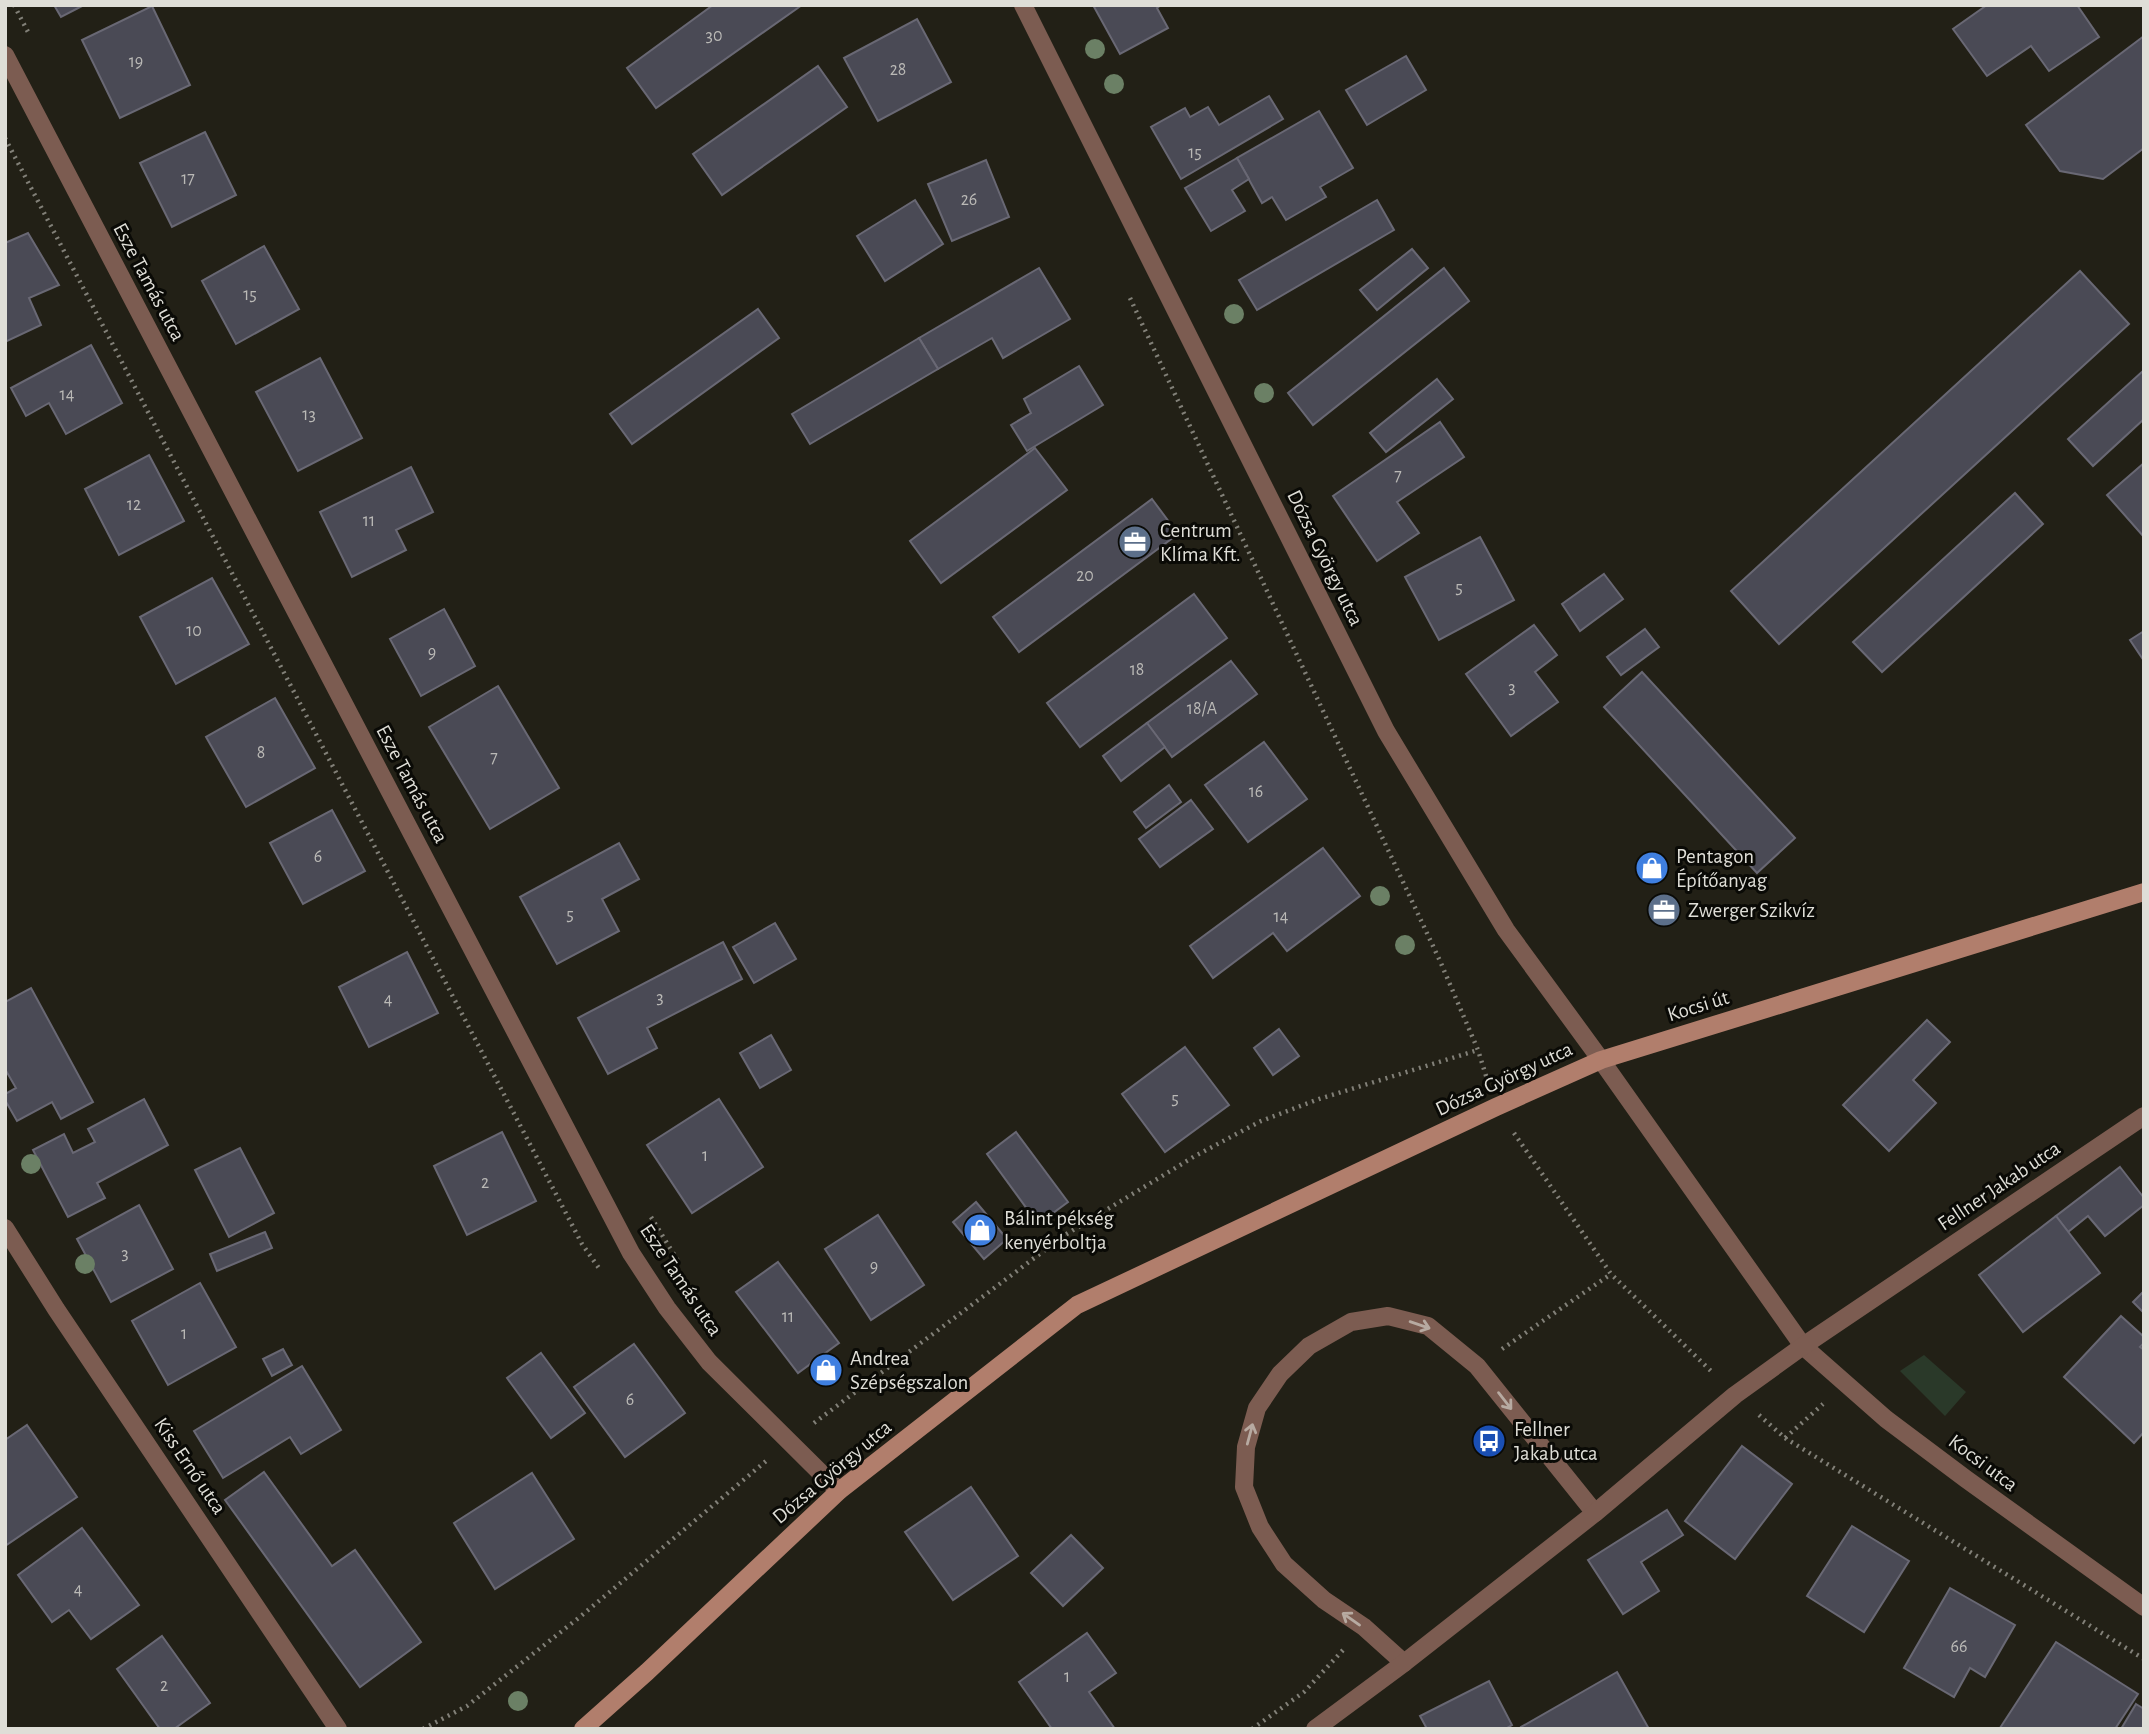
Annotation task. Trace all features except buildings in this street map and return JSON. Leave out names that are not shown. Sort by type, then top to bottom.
[{"type":"main road","name":"Kocsi út","points":[[1601,1060],[2144,892]]},
{"type":"main road","name":"Dózsa György utca","points":[[583,1729],[839,1491],[1077,1305],[1601,1060]]},
{"type":"street","name":"Dózsa György utca","points":[[1023,5],[1386,731],[1506,930],[1601,1060]]},
{"type":"street","name":"Esze Tamás utca","points":[[5,55],[631,1253],[667,1308],[709,1362],[839,1491]]},
{"type":"street","points":[[1601,1060],[1803,1346]]},
{"type":"street","name":"Fellner Jakab utca","points":[[1322,1726],[1595,1513],[1735,1395],[1803,1346],[2144,1116]]},
{"type":"street","name":"Kiss Ernő utca","points":[[5,1228],[56,1309],[338,1729]]},
{"type":"street","points":[[1404,1662],[1364,1628],[1324,1600],[1284,1564],[1260,1527],[1244,1487],[1246,1447],[1257,1408],[1280,1374],[1309,1346],[1351,1322],[1388,1316],[1428,1326],[1477,1366],[1595,1513]]},
{"type":"street","name":"Kocsi utca","points":[[1803,1346],[1886,1419],[2144,1607]]},
{"type":"path","points":[[1128,293],[1440,961],[1478,1050],[1496,1107],[1611,1274],[1735,1395],[1785,1438],[2144,1659]]},
{"type":"path","points":[[423,1729],[478,1698],[581,1616],[788,1442],[1065,1235],[1195,1156],[1261,1121],[1319,1099],[1478,1050]]},
{"type":"path","points":[[1477,1366],[1611,1274]]},
{"type":"path","points":[[1785,1438],[1846,1384]]},
{"type":"path","points":[[1252,1729],[1304,1692],[1364,1628]]},
{"type":"green space","points":[[1924,1355],[1966,1392],[1945,1416],[1900,1371]]},
{"type":"place","name":"Centrum Klíma Kft.","points":[[1135,542]]},
{"type":"place","name":"Pentagon Építőanyag","points":[[1652,868]]},
{"type":"place","name":"Zwerger Szikvíz","points":[[1664,910]]},
{"type":"place","name":"Bálint pékség kenyérboltja","points":[[980,1230]]},
{"type":"place","name":"Andrea Szépségszalon","points":[[826,1370]]},
{"type":"place","name":"Fellner Jakab utca","points":[[1489,1441]]}]
